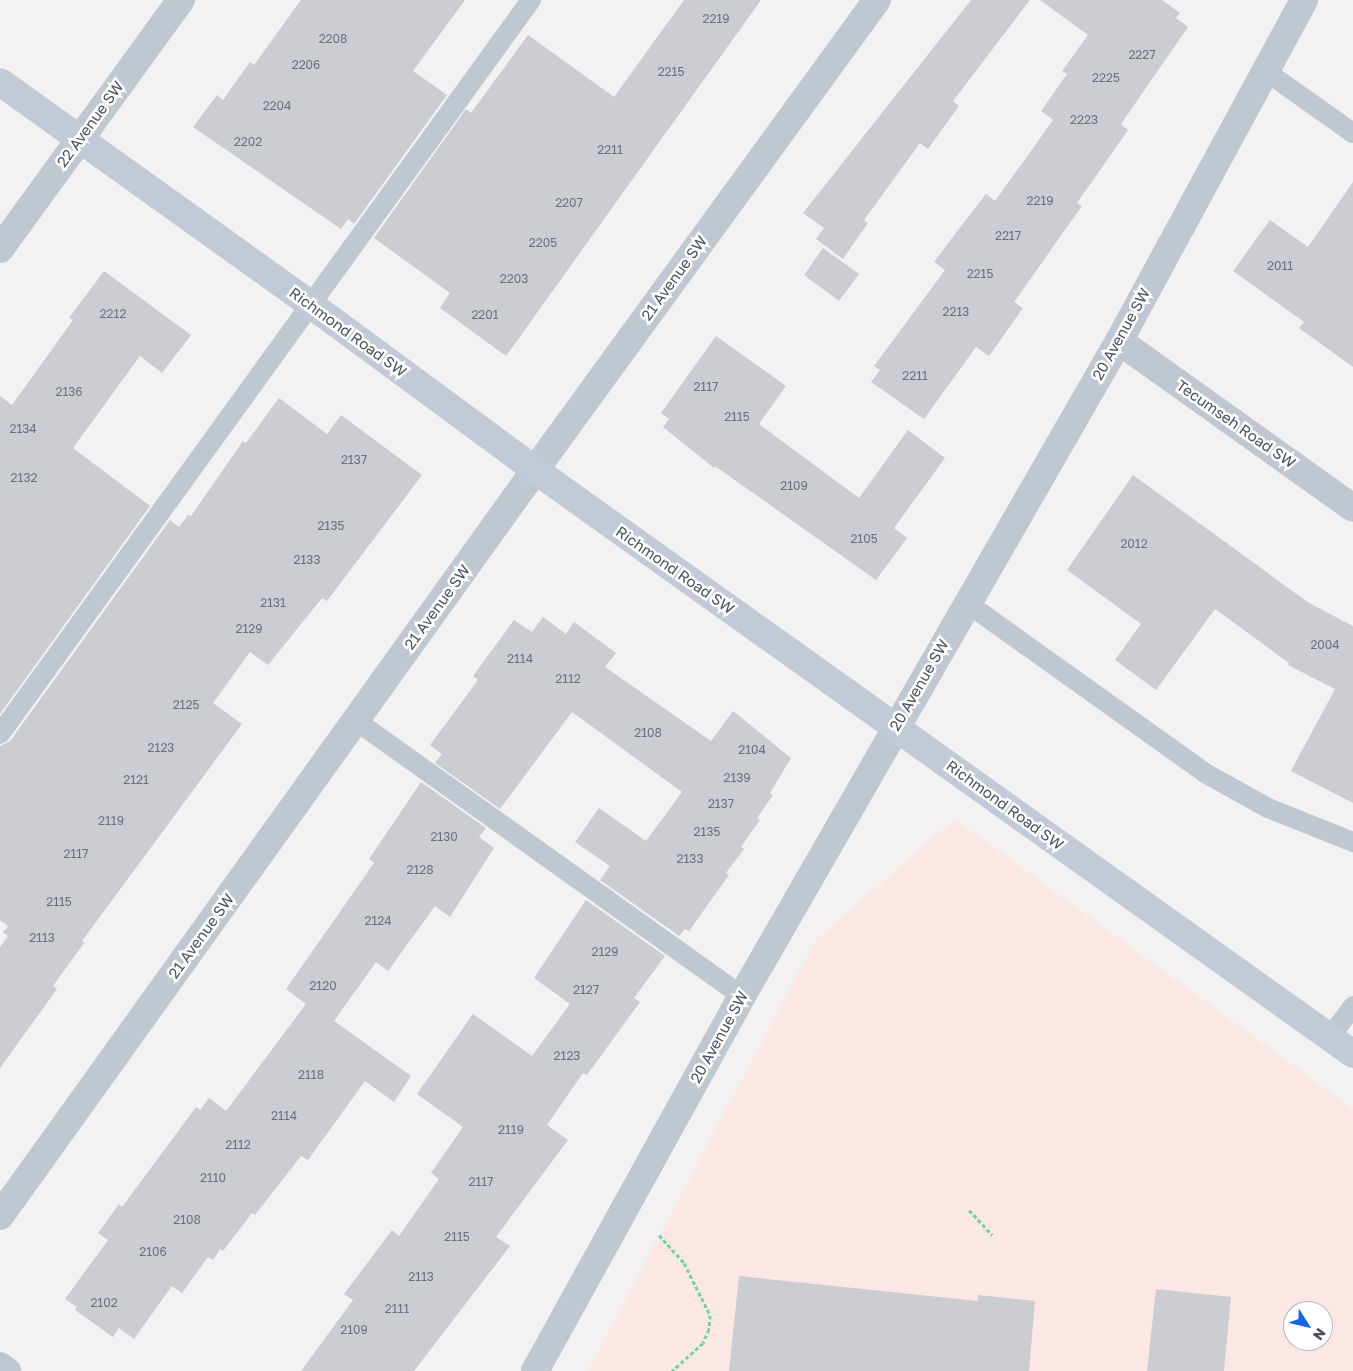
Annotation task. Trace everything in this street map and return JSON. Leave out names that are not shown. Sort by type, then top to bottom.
[{"type":"street","name":"22 Avenue SW","points":[[0,249],[181,0]]},
{"type":"street","name":"21 Avenue SW","points":[[0,1216],[535,470],[877,0]]},
{"type":"street","name":"20 Avenue SW","points":[[535,1371],[742,996],[1118,341],[1264,70],[1304,0]]},
{"type":"street","name":"Richmond Road SW","points":[[0,82],[310,304],[535,470],[1353,1054]]},
{"type":"street","name":"Tecumseh Road SW","points":[[1118,341],[1353,508]]},
{"type":"street","points":[[0,1366],[7,1371]]},
{"type":"lane","points":[[0,734],[531,0]]},
{"type":"lane","points":[[1264,70],[1353,133]]},
{"type":"lane","points":[[967,603],[1205,773],[1268,808],[1353,842]]},
{"type":"lane","points":[[355,720],[742,996]]},
{"type":"lane","points":[[1330,1037],[1353,1006]]},
{"type":"path","points":[[968,1210],[992,1235]]},
{"type":"path","points":[[659,1235],[684,1263],[710,1315],[709,1329],[703,1343],[672,1371]]},
{"type":"shaded area","points":[[955,819],[1353,1109],[1353,1371],[588,1371],[816,940]]},
{"type":"building","points":[[301,0],[465,0],[413,71],[447,95],[354,224],[348,219],[341,229],[193,127],[217,95],[223,100],[250,62],[254,65]]},
{"type":"building","points":[[684,0],[761,0],[506,356],[440,308],[450,293],[374,238],[466,109],[471,113],[528,35],[614,97]]},
{"type":"building","points":[[971,0],[1030,0],[953,101],[959,106],[928,149],[920,143],[864,220],[868,223],[843,259],[816,239],[824,228],[803,213]]},
{"type":"building","points":[[1040,0],[1162,0],[1180,13],[1176,18],[1188,27],[1121,124],[1128,130],[1077,203],[1082,206],[1014,302],[1023,308],[989,356],[976,347],[924,419],[871,382],[880,370],[874,366],[945,270],[934,262],[986,194],[995,201],[1053,120],[1041,111],[1067,74],[1062,71],[1088,35]]},
{"type":"building","points":[[1353,182],[1353,367],[1299,328],[1304,322],[1233,271],[1270,220],[1308,247]]},
{"type":"building","points":[[823,248],[859,274],[839,301],[804,275]]},
{"type":"building","points":[[104,271],[191,335],[162,373],[140,356],[73,448],[150,506],[0,714],[0,396],[12,405],[73,320],[69,318]]},
{"type":"building","points":[[716,336],[786,386],[759,424],[859,498],[908,430],[945,458],[894,528],[907,538],[876,580],[715,466],[714,468],[663,427],[669,419],[661,413]]},
{"type":"building","points":[[279,398],[327,434],[341,415],[422,475],[327,601],[322,598],[268,665],[250,652],[213,703],[242,724],[82,941],[84,943],[53,986],[57,989],[0,1068],[0,947],[8,936],[3,932],[8,926],[0,920],[0,746],[10,741],[170,520],[179,527],[188,515],[191,516],[243,441],[246,443]]},
{"type":"building","points":[[1133,475],[1309,603],[1353,626],[1353,803],[1291,771],[1335,689],[1288,665],[1289,663],[1215,609],[1156,690],[1115,660],[1141,624],[1067,570]]},
{"type":"building","points":[[543,617],[566,634],[574,622],[616,653],[605,667],[711,741],[733,711],[791,758],[770,793],[773,795],[757,818],[760,820],[741,847],[744,849],[726,873],[729,875],[689,931],[685,929],[679,936],[600,880],[610,866],[575,842],[599,808],[646,841],[682,792],[572,712],[500,809],[435,763],[442,754],[430,745],[478,680],[473,676],[514,620],[532,632]]},
{"type":"building","points":[[421,782],[486,828],[479,837],[494,848],[450,917],[435,906],[388,971],[376,962],[334,1021],[411,1076],[394,1102],[365,1081],[308,1160],[301,1156],[255,1215],[252,1213],[223,1251],[220,1249],[213,1260],[208,1257],[182,1293],[172,1286],[134,1339],[119,1328],[113,1337],[75,1310],[77,1307],[65,1299],[108,1240],[98,1233],[119,1204],[122,1207],[196,1107],[200,1110],[209,1098],[226,1111],[306,1004],[286,989],[374,863],[369,859]]},
{"type":"building","points":[[586,900],[665,956],[634,998],[640,1002],[587,1075],[583,1073],[547,1125],[568,1140],[496,1237],[510,1246],[414,1371],[301,1371],[353,1300],[344,1294],[392,1230],[399,1236],[439,1179],[431,1173],[463,1127],[417,1094],[473,1014],[532,1056],[570,1004],[534,978]]},
{"type":"building","points":[[739,1276],[978,1301],[978,1295],[1035,1301],[1029,1371],[729,1371]]},
{"type":"building","points":[[1156,1289],[1231,1297],[1224,1371],[1147,1371]]}]
